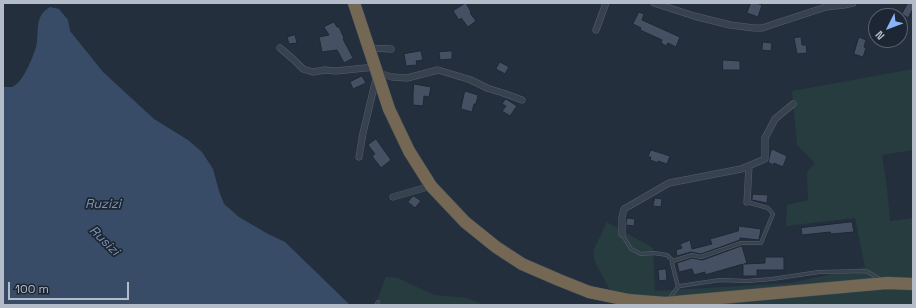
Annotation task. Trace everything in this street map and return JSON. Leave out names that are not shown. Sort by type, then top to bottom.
[{"type":"highway","points":[[354,3],[389,109],[406,144],[431,186],[465,222],[496,247],[522,264],[589,292],[628,300],[665,303],[887,284],[913,284]]},
{"type":"street","points":[[596,30],[606,3]]},
{"type":"street","points":[[654,3],[716,22],[754,28],[762,28],[827,5],[844,5],[853,3]]},
{"type":"street","points":[[280,48],[303,69],[313,72],[325,70],[376,71],[392,78],[407,78],[438,70],[471,80],[487,88],[522,100]]},
{"type":"street","points":[[368,48],[391,49]]},
{"type":"street","points":[[359,157],[376,71]]},
{"type":"street","points":[[622,234],[622,217],[624,209],[669,183],[741,169],[765,160],[764,138],[775,119],[793,104]]},
{"type":"street","points":[[747,202],[749,166]]},
{"type":"street","points":[[393,197],[431,186]]},
{"type":"lane","points":[[673,261],[692,255],[701,257],[741,243],[760,243],[773,214],[768,208],[747,202]]},
{"type":"lane","points":[[622,234],[631,249],[641,254],[654,253],[667,256],[673,261]]},
{"type":"lane","points":[[673,261],[672,264],[678,287]]},
{"type":"lane","points":[[665,303],[680,286],[720,280],[753,281],[819,272],[866,271],[887,284]]},
{"type":"green space","points":[[913,69],[913,150],[882,155],[890,221],[913,218],[913,305],[618,305],[595,262],[593,251],[607,222],[653,248],[655,291],[790,283],[865,267],[855,218],[786,226],[787,205],[808,200],[807,172],[815,163],[797,145],[792,91]]},
{"type":"green space","points":[[386,277],[398,278],[434,295],[467,298],[485,305],[375,305]]},
{"type":"water","name":"Ruzizi","points":[[50,7],[59,9],[68,20],[70,31],[103,72],[154,119],[188,140],[202,152],[213,169],[224,204],[239,217],[285,242],[350,305],[3,305],[3,87],[12,87],[16,85],[24,75],[36,47],[39,20],[41,15]]},
{"type":"building","points":[[466,3],[471,12],[470,13],[476,21],[468,27],[461,18],[459,20],[453,11]]},
{"type":"building","points":[[751,3],[762,5],[758,17],[747,13]]},
{"type":"building","points":[[908,3],[913,3],[913,9],[908,18],[908,8],[905,8]]},
{"type":"building","points":[[639,12],[644,14],[642,20],[680,37],[676,47],[668,43],[666,46],[661,43],[662,40],[640,30],[641,28],[633,24]]},
{"type":"building","points":[[334,22],[337,27],[339,27],[344,38],[343,39],[353,58],[344,63],[337,50],[322,52],[319,37],[329,35],[324,27]]},
{"type":"building","points":[[295,35],[297,43],[289,44],[287,37]]},
{"type":"building","points":[[801,37],[802,45],[806,45],[807,53],[797,54],[794,38]]},
{"type":"building","points":[[859,37],[866,40],[864,47],[866,48],[863,57],[854,54]]},
{"type":"building","points":[[763,42],[772,43],[771,51],[762,50]]},
{"type":"building","points":[[421,51],[423,60],[416,61],[417,65],[406,66],[404,54]]},
{"type":"building","points":[[452,51],[452,59],[440,60],[439,52]]},
{"type":"building","points":[[723,60],[740,61],[740,70],[723,70]]},
{"type":"building","points":[[500,62],[509,67],[505,74],[496,69]]},
{"type":"building","points":[[362,76],[366,83],[353,89],[350,82]]},
{"type":"building","points":[[414,84],[431,87],[429,97],[424,96],[423,106],[413,105]]},
{"type":"building","points":[[465,91],[478,95],[472,112],[461,109]]},
{"type":"building","points":[[506,99],[517,106],[510,116],[502,111],[506,106],[502,104]]},
{"type":"building","points":[[376,139],[391,160],[381,168],[372,156],[375,154],[368,145]]},
{"type":"building","points":[[772,149],[787,156],[783,167],[774,163],[773,165],[768,162]]},
{"type":"building","points":[[651,150],[670,156],[667,164],[650,160],[651,157],[648,157]]},
{"type":"building","points":[[753,194],[768,195],[767,203],[752,200]]},
{"type":"building","points":[[413,196],[421,201],[415,208],[408,202]]},
{"type":"building","points":[[655,198],[662,199],[661,207],[653,206]]},
{"type":"building","points":[[627,218],[635,219],[634,226],[626,225]]},
{"type":"building","points":[[852,222],[854,232],[831,234],[830,232],[802,235],[801,228]]},
{"type":"building","points":[[739,226],[761,229],[759,240],[740,238],[740,240],[701,254],[691,252],[677,256],[676,250],[682,248],[680,244],[690,240],[692,249],[712,244],[710,239],[738,231]]},
{"type":"building","points":[[742,246],[747,263],[744,264],[765,263],[765,257],[784,257],[784,270],[757,270],[757,276],[743,276],[743,264],[705,275],[705,272],[694,275],[692,269],[679,272],[677,263],[692,258],[702,260]]},
{"type":"building","points":[[666,269],[667,280],[659,281],[658,270]]},
{"type":"water label","name":"Rusizi","points":[[104,241]]}]
